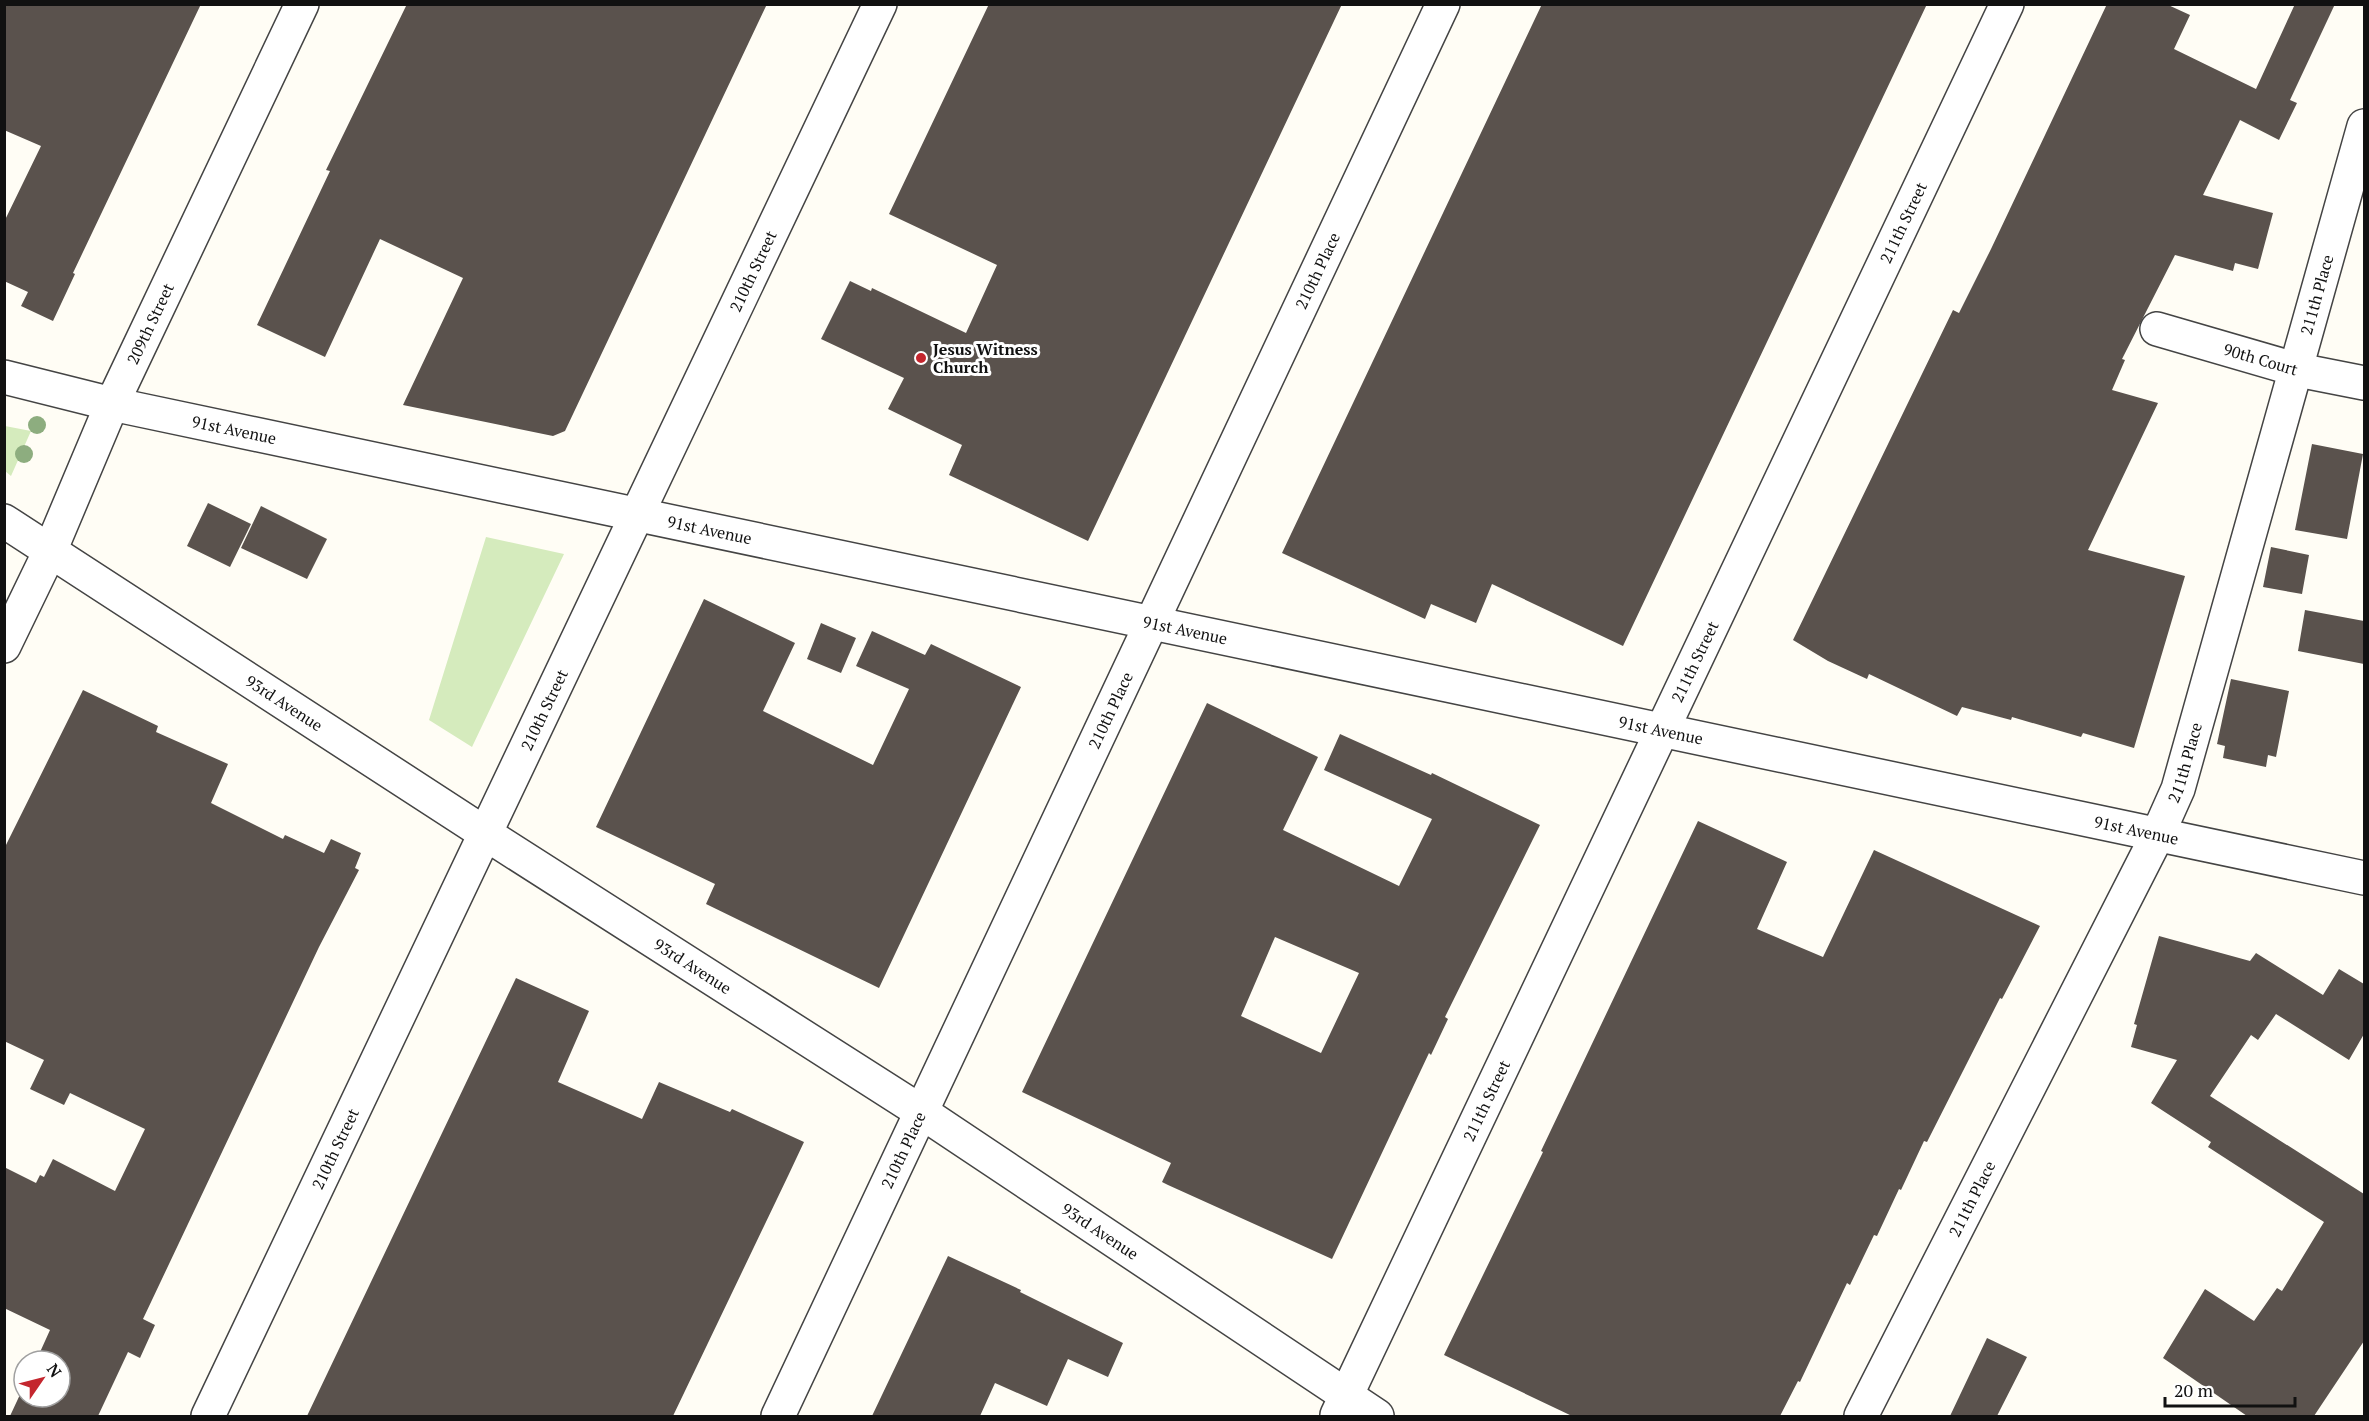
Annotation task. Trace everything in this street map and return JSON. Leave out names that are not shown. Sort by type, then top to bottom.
[{"type":"street","name":"209th Street","points":[[4,646],[50,551],[112,404],[302,4]]},
{"type":"street","name":"210th Street","points":[[208,1416],[880,4]]},
{"type":"street","name":"210th Place","points":[[778,1416],[923,1113],[1149,624],[1443,4]]},
{"type":"street","name":"211th Street","points":[[1341,1406],[2007,4]]},
{"type":"street","name":"211th Place","points":[[1861,1416],[2157,836],[2178,789],[2298,370],[2364,126]]},
{"type":"street","name":"90th Court","points":[[2157,329],[2298,370],[2364,383]]},
{"type":"street","name":"91st Avenue","points":[[4,377],[112,404],[1661,732],[2364,878]]},
{"type":"street","name":"93rd Avenue","points":[[4,521],[486,834],[923,1113],[1341,1406],[1377,1416]]},
{"type":"green space","points":[[5,426],[31,431],[11,476],[5,471]]},
{"type":"green space","points":[[486,537],[564,554],[472,747],[429,720]]},
{"type":"building","points":[[4,4],[201,4],[73,273],[75,274],[53,321],[21,306],[28,292],[4,281],[4,222],[41,146],[4,130]]},
{"type":"building","points":[[407,4],[767,4],[565,431],[553,436],[403,405],[463,278],[380,239],[325,357],[257,325],[330,171],[326,170]]},
{"type":"building","points":[[989,4],[1342,4],[1088,541],[949,475],[962,445],[888,409],[904,378],[821,339],[850,281],[871,291],[872,288],[966,333],[997,265],[889,214]]},
{"type":"building","points":[[1542,4],[1927,4],[1623,646],[1492,584],[1476,623],[1431,604],[1425,619],[1282,553]]},
{"type":"building","points":[[2107,4],[2166,4],[2190,15],[2174,49],[2256,89],[2295,4],[2335,4],[2290,100],[2297,103],[2279,140],[2240,120],[2203,195],[2273,213],[2258,269],[2235,263],[2233,271],[2175,255],[2122,359],[2125,360],[2112,390],[2158,403],[2088,550],[2185,576],[2134,748],[2083,733],[2081,737],[2012,717],[2011,720],[1962,707],[1957,716],[1869,674],[1867,679],[1828,661],[1793,640],[1953,310],[1959,313],[1991,249]]},
{"type":"building","points":[[2312,444],[2363,454],[2347,539],[2295,530]]},
{"type":"building","points":[[208,503],[251,524],[230,567],[187,546]]},
{"type":"building","points":[[261,506],[327,539],[307,579],[241,548]]},
{"type":"building","points":[[2271,547],[2309,555],[2302,594],[2263,587]]},
{"type":"building","points":[[704,599],[795,643],[763,711],[873,765],[909,689],[856,666],[872,631],[925,655],[931,644],[1021,687],[879,988],[706,904],[715,884],[596,827]]},
{"type":"building","points":[[2305,610],[2364,621],[2364,664],[2298,651]]},
{"type":"building","points":[[821,623],[856,638],[841,673],[807,659]]},
{"type":"building","points":[[2231,679],[2289,691],[2276,757],[2268,755],[2266,767],[2223,758],[2225,746],[2217,744]]},
{"type":"building","points":[[83,690],[158,726],[156,732],[228,764],[211,803],[283,839],[285,835],[324,853],[331,839],[361,853],[355,868],[359,870],[319,947],[143,1319],[155,1325],[140,1358],[128,1352],[98,1416],[10,1416],[13,1409],[72,1409],[72,1349],[41,1349],[50,1330],[4,1308],[4,1167],[36,1183],[40,1175],[44,1177],[53,1159],[115,1191],[145,1129],[70,1093],[64,1105],[30,1089],[44,1060],[4,1041],[4,849]]},
{"type":"building","points":[[1207,703],[1318,757],[1283,830],[1399,886],[1432,819],[1324,770],[1340,734],[1431,775],[1432,773],[1540,825],[1445,1017],[1448,1019],[1431,1055],[1429,1053],[1332,1259],[1162,1182],[1171,1163],[1022,1092]],"holes":[[[1275,937],[1359,973],[1321,1053],[1241,1016]]]},
{"type":"building","points":[[1698,821],[1787,862],[1757,929],[1823,957],[1874,850],[2040,926],[2002,999],[2000,998],[1927,1142],[1924,1141],[1877,1236],[1874,1235],[1850,1285],[1847,1283],[1800,1382],[1798,1381],[1780,1416],[1572,1416],[1444,1355],[1543,1152],[1541,1151]]},
{"type":"building","points":[[2159,936],[2250,961],[2256,953],[2323,995],[2339,969],[2364,984],[2364,1034],[2349,1060],[2276,1014],[2258,1040],[2251,1035],[2210,1096],[2364,1194],[2364,1341],[2314,1416],[2247,1416],[2163,1358],[2205,1289],[2254,1321],[2277,1288],[2282,1291],[2324,1222],[2208,1147],[2211,1142],[2151,1103],[2177,1060],[2131,1047],[2137,1025],[2134,1024]]},
{"type":"building","points":[[516,978],[589,1011],[558,1082],[642,1119],[659,1082],[730,1112],[732,1109],[804,1142],[788,1176],[673,1416],[307,1416]]},
{"type":"building","points":[[948,1256],[1021,1290],[1020,1292],[1123,1343],[1108,1377],[1068,1359],[1047,1406],[995,1383],[980,1416],[872,1416]]},
{"type":"building","points":[[1987,1338],[2027,1357],[1997,1416],[1950,1416]]},
{"type":"place","name":"Jesus Witness Church","points":[[921,358]]}]
